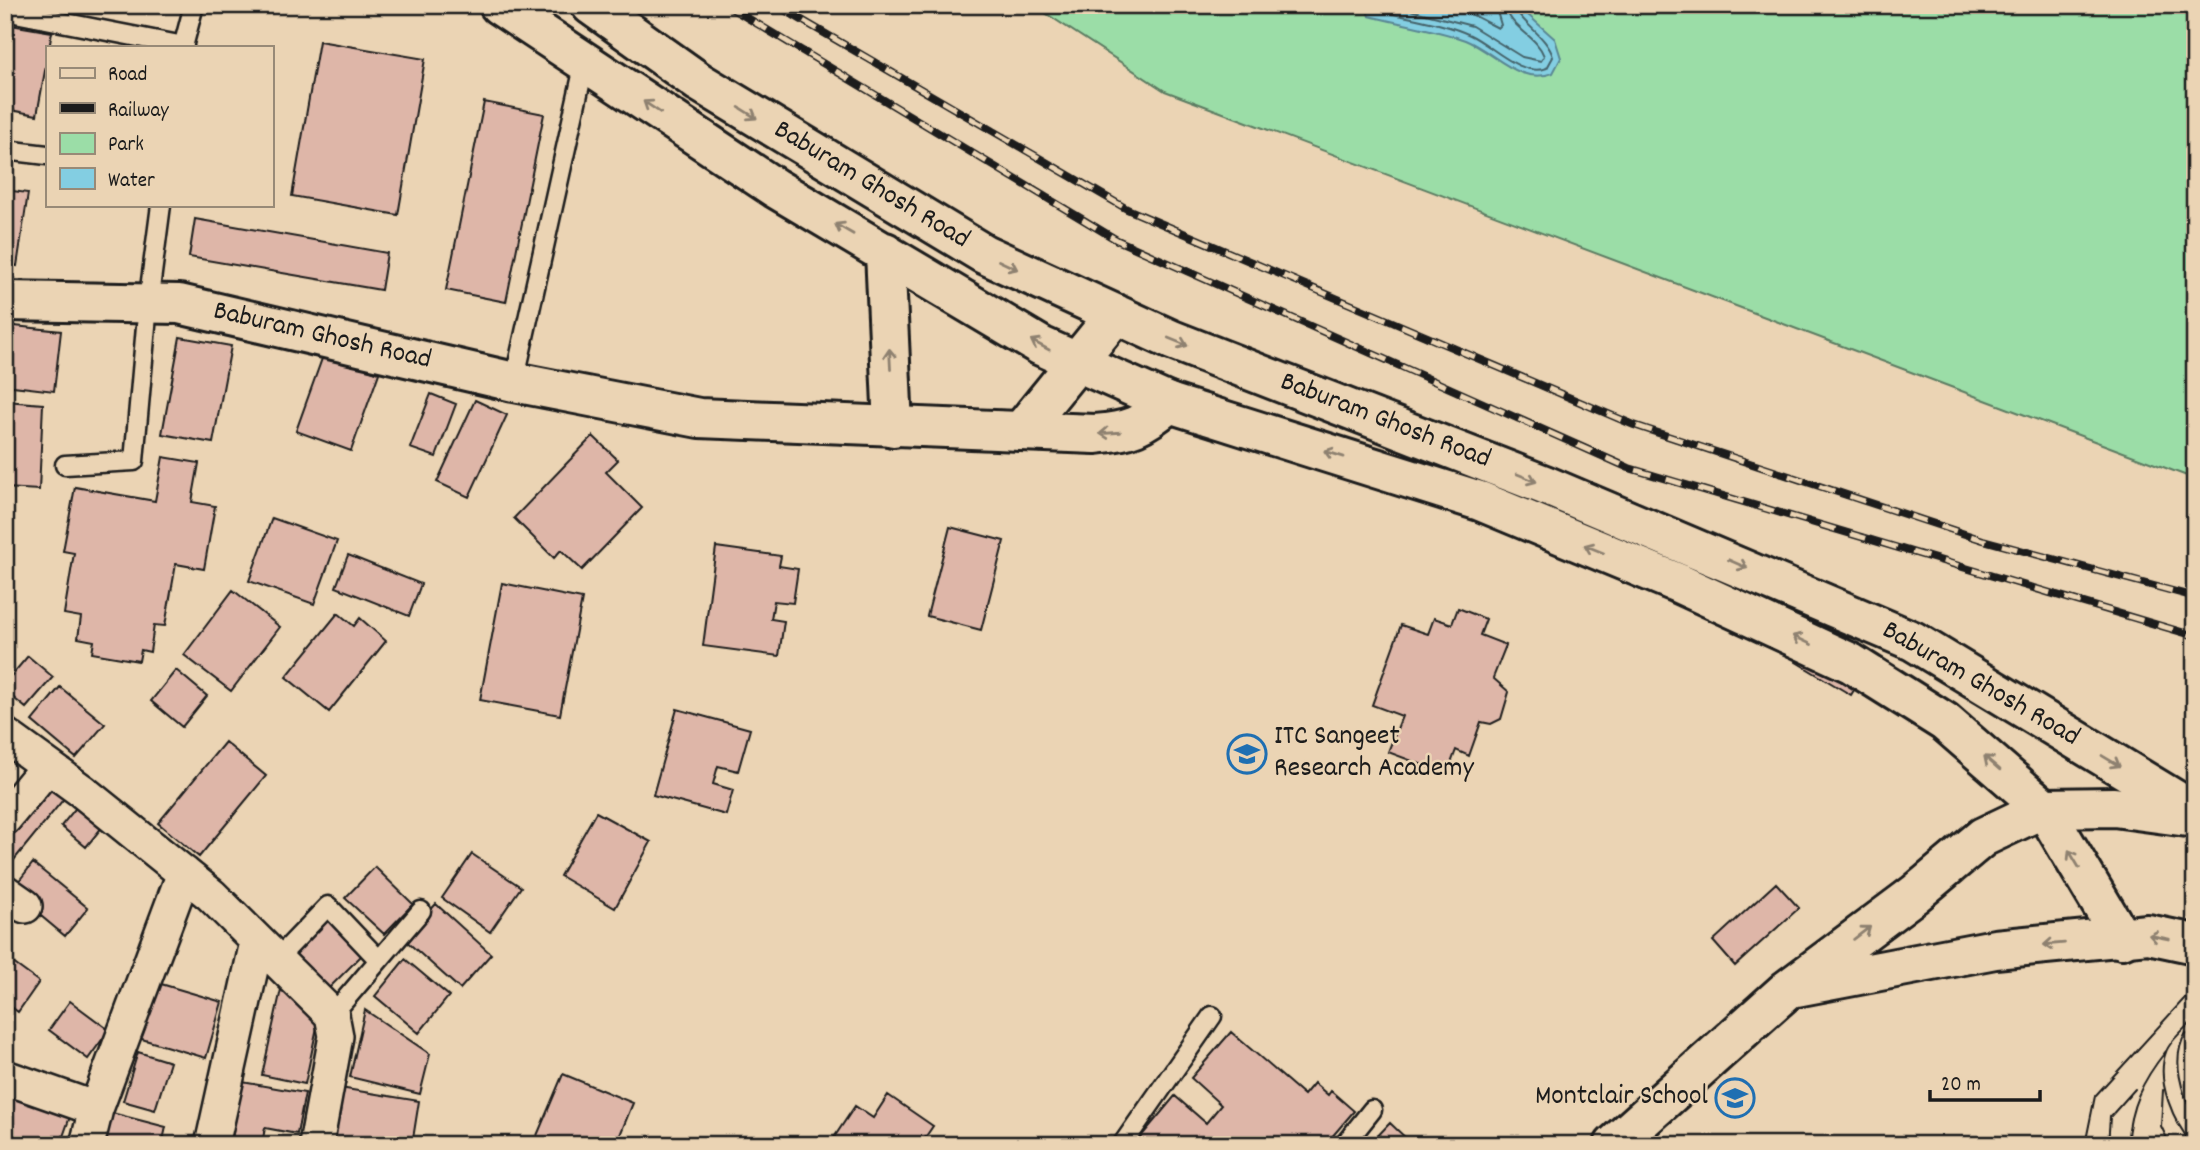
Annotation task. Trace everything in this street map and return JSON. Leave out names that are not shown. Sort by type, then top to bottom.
[{"type":"main road","name":"Baburam Ghosh Road","points":[[499,5],[775,188],[1041,346],[1169,403],[1480,501],[1678,583],[1851,663],[1945,722],[2044,808],[2122,939]]},
{"type":"main road","name":"Baburam Ghosh Road","points":[[591,5],[699,82],[984,254],[1236,365],[1408,430],[1709,552],[1913,641],[2195,812]]},
{"type":"main road","points":[[885,252],[893,427]]},
{"type":"main road","name":"Baburam Ghosh Road","points":[[5,301],[179,304],[514,382],[699,418],[1095,434],[1127,432],[1149,420],[1169,403]]},
{"type":"main road","points":[[1021,431],[1116,314]]},
{"type":"main road","points":[[1391,472],[1408,430]]},
{"type":"main road","points":[[1614,1145],[1788,989],[1915,894],[1983,836],[2044,808],[2113,807],[2195,818]]},
{"type":"main road","points":[[1788,989],[1995,948],[2122,939],[2148,934],[2195,944]]},
{"type":"street","points":[[5,735],[82,791],[184,873],[332,1016],[336,1036],[316,1145]]},
{"type":"street","points":[[5,818],[47,767]]},
{"type":"street","points":[[87,1145],[96,1109],[184,873]]},
{"type":"street","points":[[212,1145],[266,951]]},
{"type":"street","points":[[5,1077],[96,1109]]},
{"type":"lane","points":[[5,11],[184,46],[194,5]]},
{"type":"lane","points":[[514,382],[585,62]]},
{"type":"lane","points":[[5,150],[46,155]]},
{"type":"lane","points":[[65,465],[134,461],[148,304],[161,206]]},
{"type":"lane","points":[[266,951],[328,906],[379,960]]},
{"type":"lane","points":[[332,1016],[421,911]]},
{"type":"lane","points":[[1122,1145],[1212,1016]]},
{"type":"lane","points":[[1344,1145],[1372,1110]]},
{"type":"green space","points":[[1033,5],[2195,5],[2195,479],[1165,91]]},
{"type":"water","points":[[1365,5],[1517,5],[1555,39],[1561,58],[1553,73],[1529,75],[1508,66],[1465,40],[1369,16]]},
{"type":"building","points":[[5,24],[52,32],[49,46],[46,46],[46,65],[37,115],[5,109]]},
{"type":"building","points":[[319,41],[425,59],[398,215],[292,196]]},
{"type":"building","points":[[484,102],[544,114],[506,302],[446,290]]},
{"type":"building","points":[[5,190],[28,193],[17,266],[5,264]]},
{"type":"building","points":[[195,219],[387,253],[381,290],[189,257]]},
{"type":"building","points":[[5,325],[61,331],[54,391],[5,385]]},
{"type":"building","points":[[180,337],[231,346],[213,443],[162,434]]},
{"type":"building","points":[[324,353],[379,373],[351,451],[296,431]]},
{"type":"building","points":[[431,394],[456,404],[436,457],[410,448]]},
{"type":"building","points":[[475,400],[507,415],[469,497],[437,482]]},
{"type":"building","points":[[5,401],[43,404],[39,490],[5,488]]},
{"type":"building","points":[[593,436],[618,460],[606,472],[642,508],[582,570],[561,550],[554,558],[514,518]]},
{"type":"building","points":[[163,457],[199,463],[192,502],[215,506],[204,569],[176,564],[165,626],[154,625],[150,652],[141,650],[139,661],[92,653],[94,641],[78,638],[81,617],[64,614],[74,553],[63,551],[75,487],[155,501]]},
{"type":"building","points":[[272,518],[337,541],[314,604],[249,581]]},
{"type":"building","points":[[950,527],[1004,541],[981,630],[927,616]]},
{"type":"building","points":[[716,547],[781,556],[779,566],[798,569],[793,603],[774,601],[771,619],[784,621],[779,656],[703,646]]},
{"type":"building","points":[[348,555],[421,584],[409,616],[336,587]]},
{"type":"building","points":[[502,583],[582,599],[560,715],[480,700]]},
{"type":"building","points":[[233,590],[280,627],[231,691],[184,655]]},
{"type":"building","points":[[1458,608],[1486,619],[1480,635],[1506,645],[1493,678],[1509,692],[1501,719],[1491,724],[1481,722],[1469,756],[1456,750],[1447,774],[1388,752],[1402,716],[1372,705],[1401,625],[1428,634],[1434,618],[1452,624]]},
{"type":"building","points":[[338,613],[354,626],[360,618],[386,641],[329,712],[286,677]]},
{"type":"building","points":[[1804,649],[1859,682],[1851,695],[1796,662]]},
{"type":"building","points":[[28,656],[53,677],[26,708],[5,691],[5,683]]},
{"type":"building","points":[[176,670],[207,696],[182,727],[151,701]]},
{"type":"building","points":[[60,687],[105,724],[76,758],[32,721]]},
{"type":"building","points":[[677,709],[750,729],[738,771],[718,766],[713,784],[733,790],[726,815],[653,795]]},
{"type":"building","points":[[225,742],[266,776],[199,857],[158,823]]},
{"type":"building","points":[[47,778],[67,795],[9,866],[5,863],[5,829]]},
{"type":"building","points":[[83,799],[108,820],[86,847],[61,826]]},
{"type":"building","points":[[596,812],[651,842],[615,908],[560,876]]},
{"type":"building","points":[[472,854],[521,887],[490,932],[442,898]]},
{"type":"building","points":[[33,863],[88,908],[65,936],[11,891]]},
{"type":"building","points":[[375,867],[413,904],[384,934],[345,898]]},
{"type":"building","points":[[1776,883],[1799,908],[1735,966],[1713,941]]},
{"type":"building","points":[[436,904],[491,954],[460,989],[404,939]]},
{"type":"building","points":[[330,916],[365,952],[326,991],[291,954]]},
{"type":"building","points":[[5,957],[39,982],[18,1012],[5,1002]]},
{"type":"building","points":[[405,959],[449,996],[419,1033],[375,996]]},
{"type":"building","points":[[151,981],[222,1002],[206,1058],[135,1037]]},
{"type":"building","points":[[282,985],[320,1013],[305,1084],[262,1075]]},
{"type":"building","points":[[70,1001],[109,1030],[88,1059],[49,1030]]},
{"type":"building","points":[[365,1010],[430,1054],[420,1094],[350,1077]]},
{"type":"building","points":[[1231,1032],[1304,1095],[1314,1083],[1328,1095],[1331,1091],[1354,1111],[1325,1145],[1134,1145],[1175,1096],[1206,1123],[1221,1105],[1191,1078]]},
{"type":"building","points":[[138,1052],[170,1062],[155,1110],[123,1101]]},
{"type":"building","points":[[563,1074],[633,1103],[616,1145],[533,1145]]},
{"type":"building","points":[[242,1082],[305,1093],[297,1134],[265,1128],[262,1144],[265,1145],[231,1145]]},
{"type":"building","points":[[10,1088],[72,1111],[60,1145],[29,1145],[5,1136],[5,1103]]},
{"type":"building","points":[[340,1088],[419,1101],[412,1145],[330,1145]]},
{"type":"building","points":[[888,1095],[933,1126],[920,1145],[829,1145],[855,1106],[873,1118]]},
{"type":"building","points":[[112,1113],[166,1127],[162,1145],[105,1145]]},
{"type":"building","points":[[1390,1123],[1409,1141],[1406,1145],[1369,1145]]},
{"type":"tram line","points":[[2085,1145],[2095,1096],[2195,987]]},
{"type":"tram line","points":[[2193,1145],[2179,1125],[2168,1101],[2163,1063],[2168,1047],[2195,1018]]},
{"type":"tram line","points":[[2186,1033],[2181,1043],[2178,1065],[2182,1087],[2195,1118]]},
{"type":"tram line","points":[[2127,1145],[2134,1106],[2150,1073],[2166,1051]]},
{"type":"tram line","points":[[2108,1145],[2110,1117],[2135,1089]]},
{"type":"tram line","points":[[2163,1090],[2161,1126],[2170,1145]]},
{"type":"railway","points":[[726,5],[1117,240],[1629,468],[2195,636]]},
{"type":"railway","points":[[776,5],[1127,209],[1634,425],[1983,540],[2195,597]]},
{"type":"place","name":"ITC Sangeet Research Academy","points":[[1247,754]]},
{"type":"place","name":"Montclair School","points":[[1735,1098]]}]
